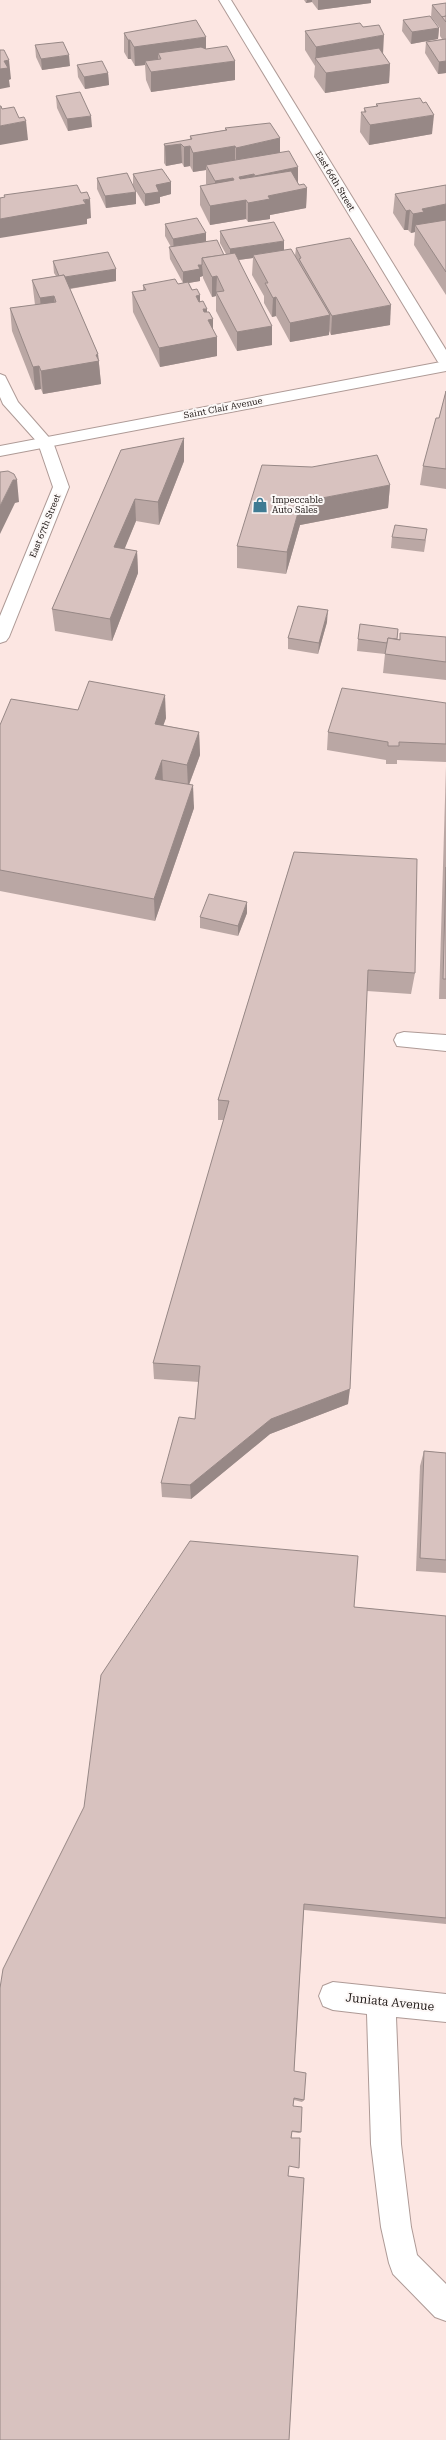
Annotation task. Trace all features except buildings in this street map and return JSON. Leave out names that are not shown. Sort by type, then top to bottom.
[{"type":"street","name":"East 66th Street","points":[[225,0],[446,362]]},
{"type":"street","name":"Saint Clair Avenue","points":[[0,450],[446,366]]},
{"type":"street","name":"East 67th Street","points":[[0,379],[12,404],[44,442],[61,487],[0,637]]},
{"type":"street","points":[[404,1040],[446,1043]]},
{"type":"street","name":"Juniata Avenue","points":[[333,1996],[446,2008]]},
{"type":"street","points":[[382,2001],[386,2144],[396,2227],[404,2263],[446,2306]]},
{"type":"place","name":"Impeccable Auto Sales","points":[[260,505]]}]
